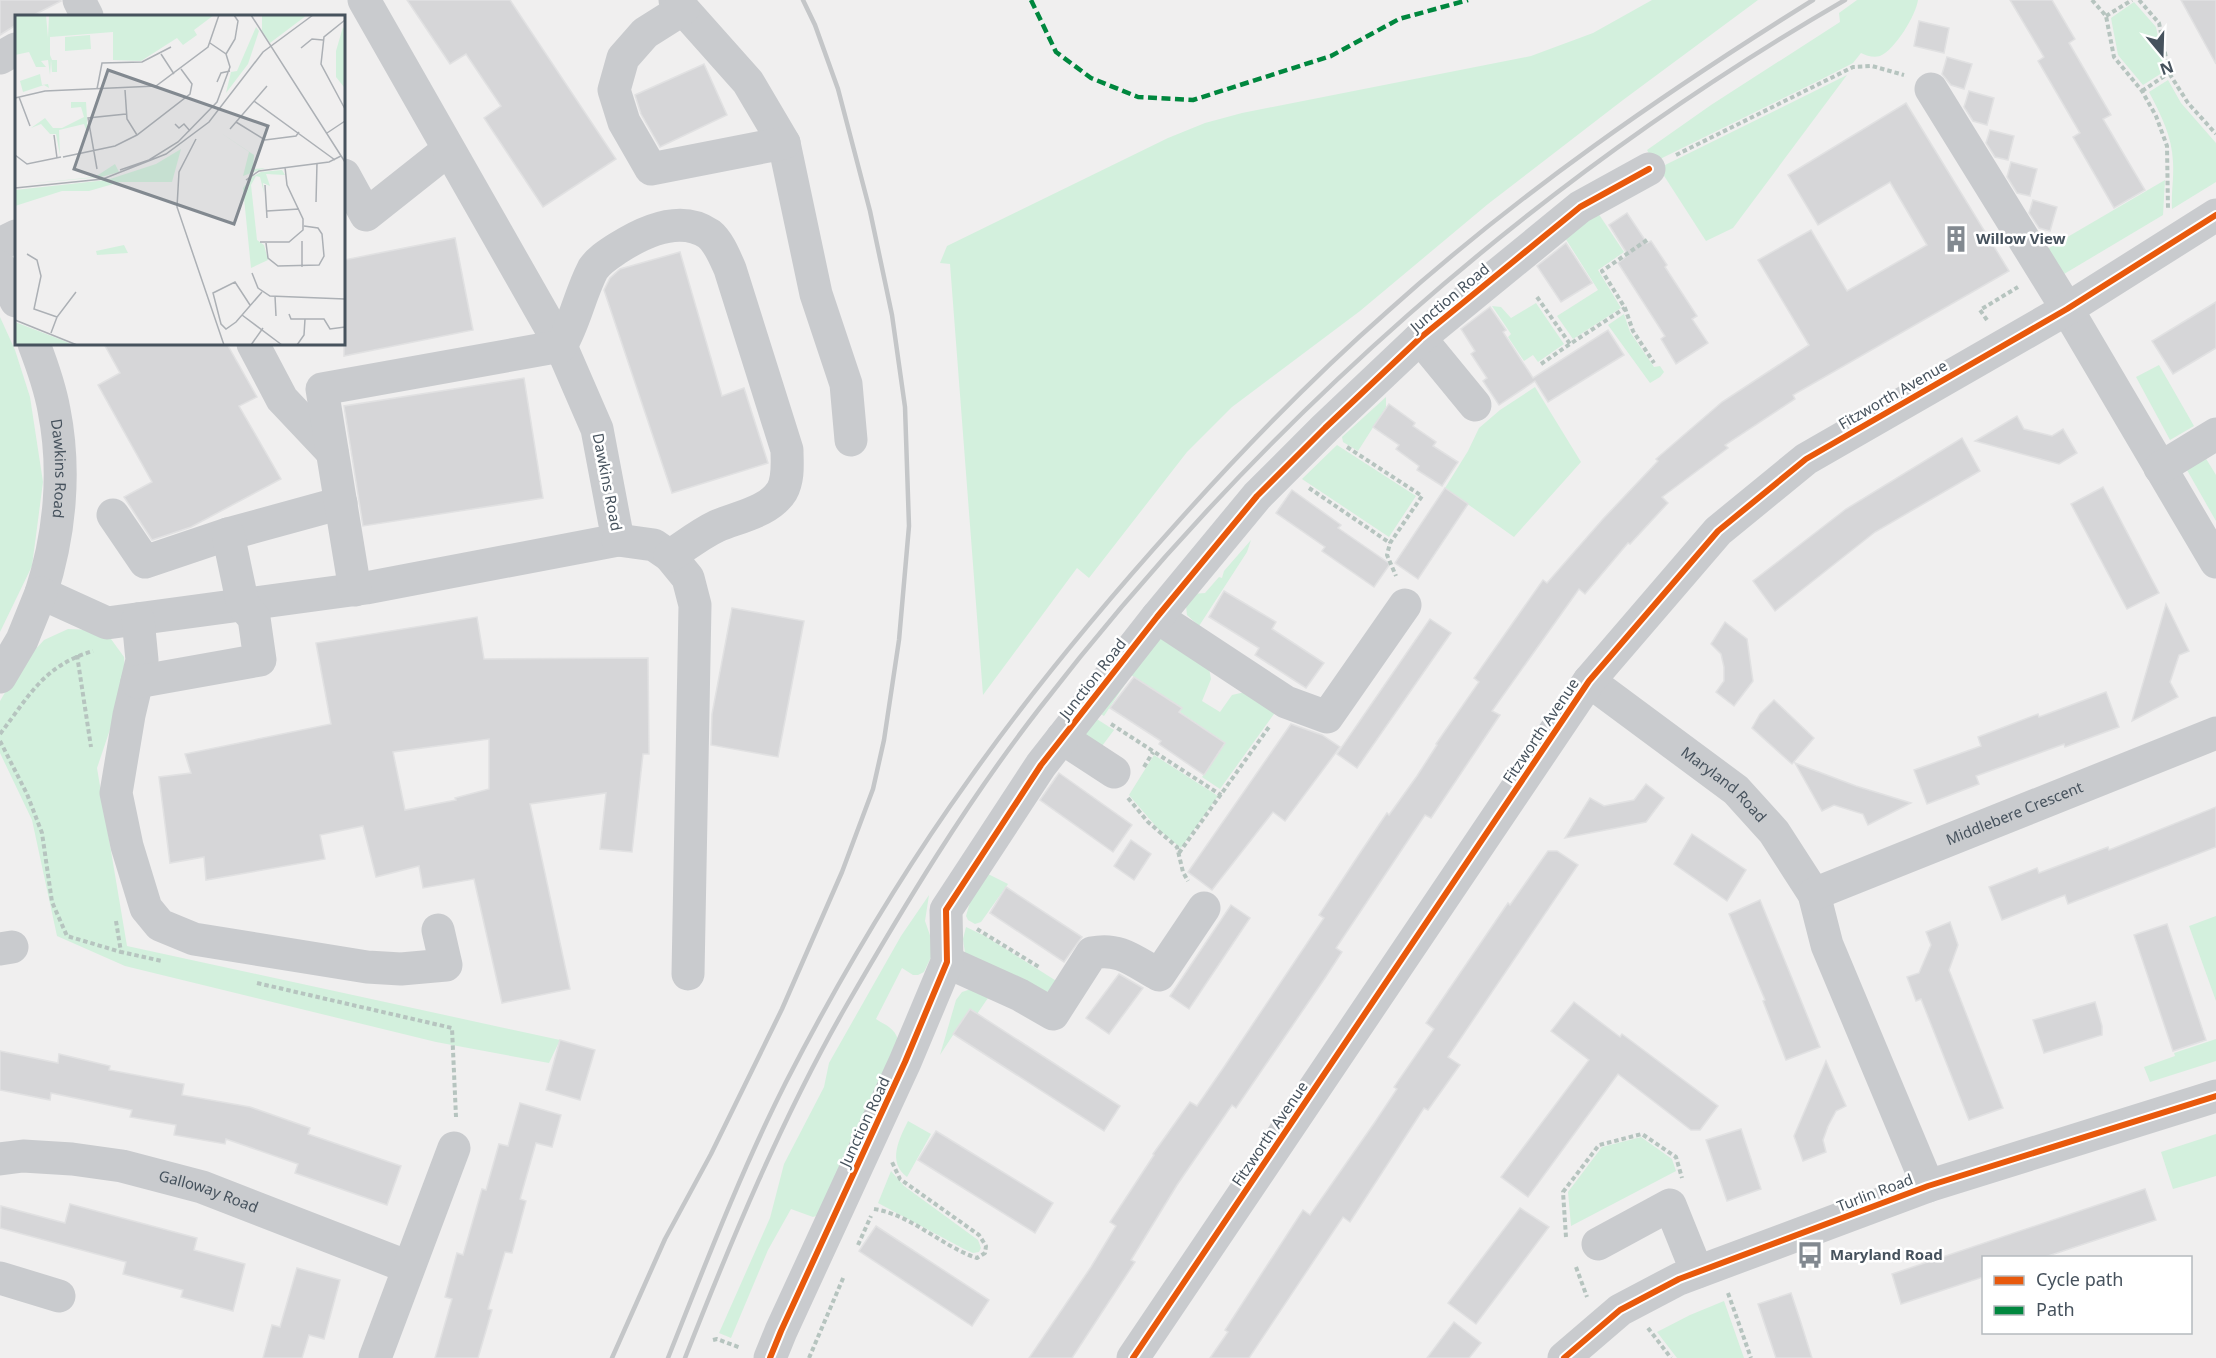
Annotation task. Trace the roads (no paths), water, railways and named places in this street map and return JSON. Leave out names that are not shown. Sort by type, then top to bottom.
[{"type":"street","name":"Dawkins Road","points":[[41,593],[107,623],[139,628],[243,605],[355,590],[618,540],[597,429],[561,346],[364,0]]},
{"type":"street","points":[[784,142],[651,169],[624,122],[614,90],[623,58],[645,33],[679,4],[748,82],[784,142],[816,294],[846,384],[851,440]]},
{"type":"street","points":[[0,58],[15,50]]},
{"type":"street","points":[[1931,89],[2067,309],[2216,562]]},
{"type":"street","points":[[345,177],[366,215],[448,150]]},
{"type":"street","name":"Junction Road","points":[[770,1358],[905,1062],[947,962],[946,910],[1041,765],[1157,616],[1257,496],[1420,338],[1580,207],[1649,169]]},
{"type":"street","name":"Fitzworth Avenue","points":[[1134,1358],[1589,681],[1718,531],[1806,459],[2067,309],[2216,215]]},
{"type":"street","points":[[355,590],[322,389],[561,346],[572,327],[594,268],[604,257],[651,230],[676,225],[690,226],[709,234],[719,246],[730,269],[787,450],[787,478],[781,492],[771,502],[752,513],[699,536],[670,556]]},
{"type":"street","points":[[0,244],[15,236]]},
{"type":"street","points":[[0,267],[15,299]]},
{"type":"street","name":"Junction Road","points":[[1420,338],[1475,405]]},
{"type":"street","name":"Dawkins Road","points":[[0,677],[21,640],[41,593],[48,570],[57,521],[60,460],[54,410],[34,345]]},
{"type":"street","points":[[254,345],[282,399],[332,452]]},
{"type":"street","points":[[2160,468],[2216,434]]},
{"type":"street","points":[[113,515],[145,562],[228,534],[341,503]]},
{"type":"street","points":[[137,682],[260,660],[254,618],[243,605],[228,534]]},
{"type":"street","points":[[618,540],[654,545],[670,556],[688,578],[695,605],[688,974]]},
{"type":"street","points":[[1157,616],[1286,702],[1327,717],[1405,605]]},
{"type":"street","points":[[139,628],[142,660],[129,715],[116,793],[127,846],[146,908],[160,925],[194,939],[367,967],[401,969],[446,964],[438,930]]},
{"type":"street","name":"Maryland Road","points":[[1589,681],[1736,790],[1774,832],[1814,894],[1827,945],[1928,1186]]},
{"type":"street","name":"Middlebere Crescent","points":[[1814,894],[2216,733]]},
{"type":"street","points":[[1062,738],[1114,772]]},
{"type":"street","points":[[947,962],[1020,995],[1053,1014],[1092,953],[1104,950],[1117,951],[1159,975],[1204,908]]},
{"type":"street","name":"Turlin Road","points":[[1564,1358],[1620,1310],[1679,1279],[1928,1186],[2216,1096]]},
{"type":"street","points":[[375,1358],[454,1148]]},
{"type":"street","name":"Galloway Road","points":[[0,1159],[22,1156],[72,1159],[122,1166],[202,1187],[408,1267]]},
{"type":"street","points":[[1598,1244],[1670,1205],[1708,1268]]},
{"type":"street","points":[[0,1278],[58,1296]]},
{"type":"railway","points":[[612,1358],[665,1239],[711,1154],[782,1009],[842,872],[873,789],[884,740],[899,640],[909,526],[905,407],[892,315],[870,211],[838,89],[815,25],[803,0]]},
{"type":"railway","points":[[668,1358],[754,1150],[786,1082],[850,965],[944,814],[1018,712],[1095,616],[1201,496],[1279,414],[1360,336],[1438,268],[1541,185],[1594,146],[1702,71],[1813,0]]},
{"type":"railway","points":[[685,1358],[739,1225],[779,1136],[822,1050],[867,970],[913,893],[986,781],[1039,709],[1124,604],[1214,503],[1309,407],[1408,315],[1511,228],[1619,147],[1730,71],[1845,0]]},
{"type":"place","name":"Willow View","points":[[1956,239]]},
{"type":"place","name":"Maryland Road","points":[[1810,1255]]}]
